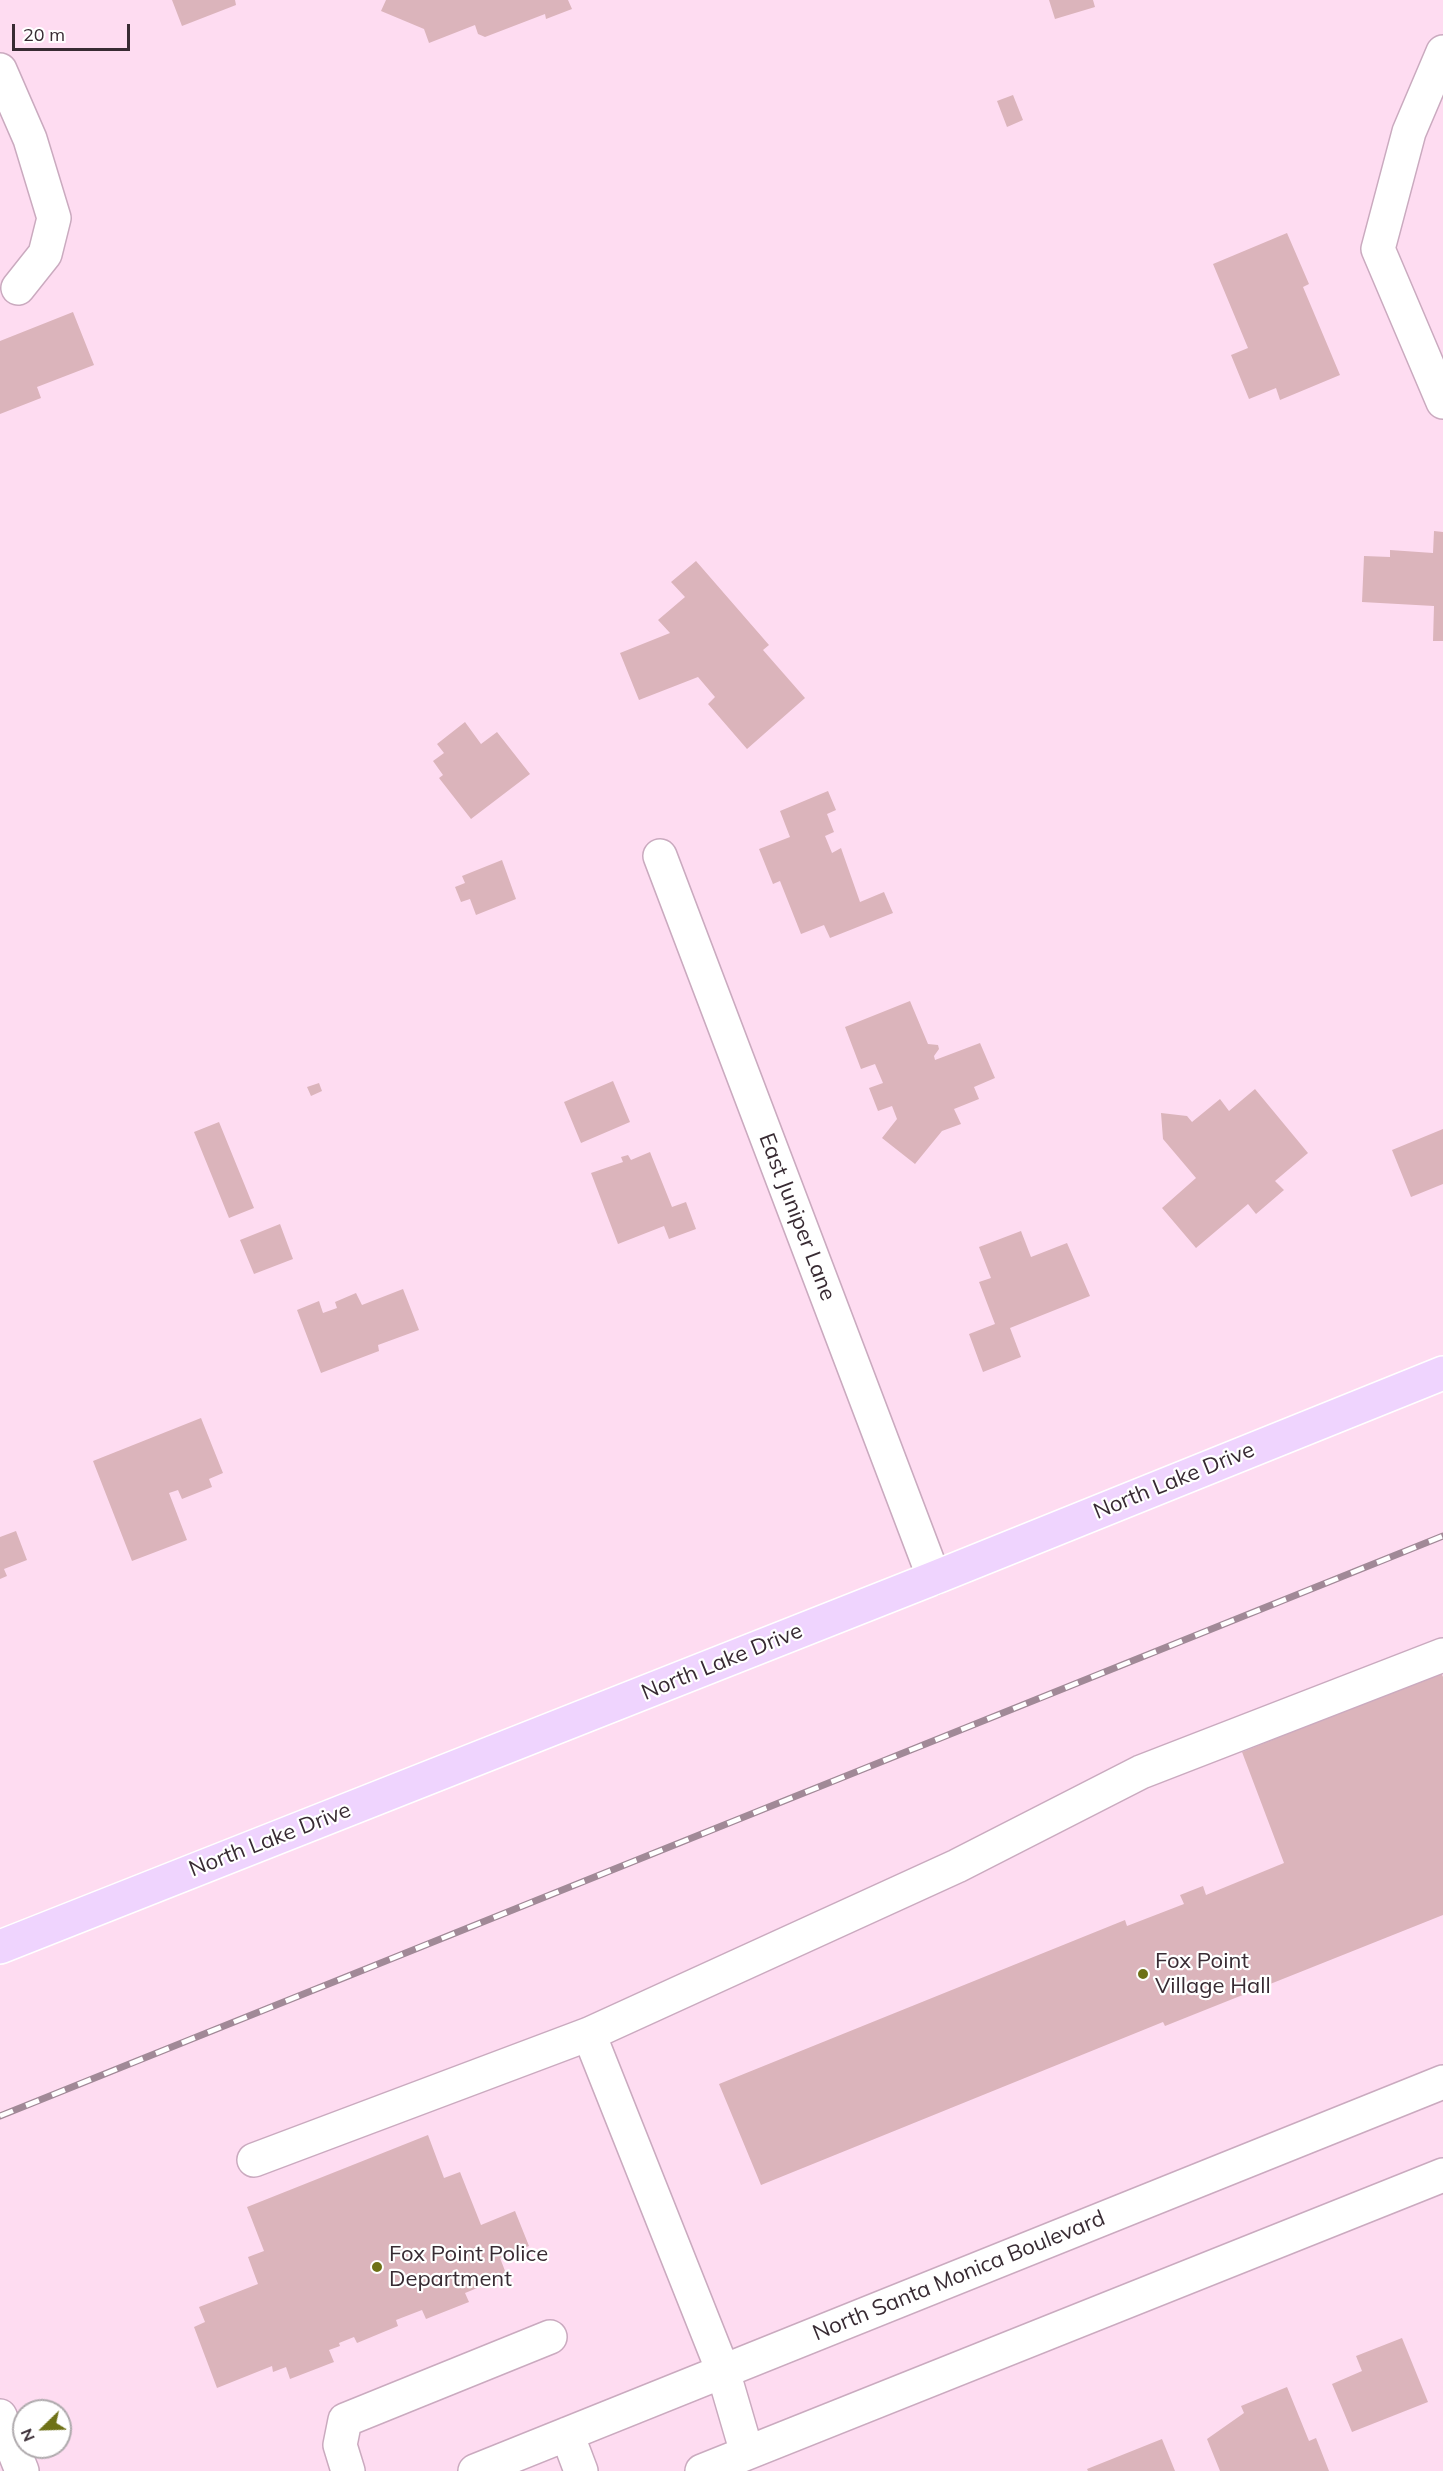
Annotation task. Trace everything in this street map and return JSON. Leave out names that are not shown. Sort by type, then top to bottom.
[{"type":"main road","name":"North Lake Drive","points":[[0,1947],[934,1578],[1443,1373]]},
{"type":"street","points":[[1443,52],[1409,132],[1378,249],[1443,402]]},
{"type":"street","points":[[0,70],[30,139],[54,218],[45,254],[18,288]]},
{"type":"street","name":"East Juniper Lane","points":[[660,856],[934,1578]]},
{"type":"street","points":[[254,2160],[589,2034],[957,1866],[1141,1772],[1443,1654]]},
{"type":"street","points":[[589,2034],[723,2371],[747,2453]]},
{"type":"street","name":"North Santa Monica Boulevard","points":[[475,2471],[1443,2082]]},
{"type":"street","points":[[702,2471],[1443,2175]]},
{"type":"street","points":[[348,2471],[340,2445],[345,2420],[550,2337]]},
{"type":"street","points":[[0,2416],[22,2471]]},
{"type":"street","points":[[567,2434],[581,2471]]},
{"type":"building","points":[[172,0],[235,0],[236,5],[182,26]]},
{"type":"building","points":[[386,0],[568,0],[572,9],[546,19],[545,14],[485,37],[478,34],[475,25],[429,43],[424,29],[381,11]]},
{"type":"building","points":[[1049,0],[1093,0],[1095,7],[1055,19]]},
{"type":"building","points":[[1013,95],[1023,120],[1007,127],[997,101]]},
{"type":"building","points":[[1287,233],[1309,284],[1303,287],[1340,375],[1280,400],[1276,388],[1249,399],[1231,355],[1248,348],[1213,264]]},
{"type":"building","points":[[73,312],[94,365],[37,387],[41,398],[0,414],[0,341]]},
{"type":"building","points":[[1434,531],[1443,532],[1443,641],[1433,641],[1434,606],[1362,602],[1364,556],[1390,557],[1390,550],[1433,553]]},
{"type":"building","points":[[696,561],[769,645],[763,650],[805,698],[747,749],[708,704],[715,697],[698,677],[639,700],[620,653],[670,633],[658,620],[685,597],[671,582]]},
{"type":"building","points":[[465,722],[481,744],[497,732],[530,774],[471,819],[439,778],[443,775],[433,761],[444,753],[437,744]]},
{"type":"building","points":[[828,791],[836,810],[827,814],[834,832],[825,836],[832,853],[841,848],[860,902],[884,892],[893,913],[830,938],[824,925],[801,934],[780,881],[773,884],[759,849],[790,837],[780,811]]},
{"type":"building","points":[[502,860],[516,899],[476,915],[470,899],[461,902],[455,887],[465,883],[462,876]]},
{"type":"building","points":[[910,1001],[928,1044],[938,1045],[935,1060],[980,1043],[995,1078],[974,1087],[979,1099],[954,1109],[961,1124],[942,1131],[915,1164],[882,1138],[897,1119],[892,1106],[878,1111],[869,1088],[883,1083],[875,1064],[861,1069],[845,1027]]},
{"type":"building","points":[[613,1081],[630,1122],[581,1143],[564,1102]]},
{"type":"building","points":[[319,1083],[322,1091],[311,1096],[307,1087]]},
{"type":"building","points":[[1255,1089],[1308,1153],[1275,1181],[1284,1190],[1256,1214],[1248,1204],[1196,1248],[1162,1208],[1196,1178],[1163,1139],[1161,1113],[1187,1116],[1192,1122],[1220,1099],[1229,1111]]},
{"type":"building","points":[[219,1122],[254,1208],[229,1218],[194,1132]]},
{"type":"building","points":[[1443,1129],[1443,1184],[1411,1197],[1392,1150]]},
{"type":"building","points":[[650,1152],[672,1207],[686,1202],[696,1229],[669,1239],[664,1226],[618,1244],[591,1173],[623,1162],[621,1157],[628,1155],[631,1160]]},
{"type":"building","points":[[280,1224],[293,1259],[254,1274],[240,1240]]},
{"type":"building","points":[[1021,1231],[1031,1257],[1067,1243],[1090,1296],[1010,1328],[1021,1357],[983,1372],[969,1334],[995,1324],[979,1282],[991,1278],[979,1247]]},
{"type":"building","points":[[403,1289],[419,1330],[378,1345],[379,1351],[321,1373],[297,1310],[319,1301],[323,1313],[337,1308],[335,1302],[356,1293],[362,1305]]},
{"type":"building","points":[[201,1418],[223,1473],[209,1479],[212,1487],[182,1499],[178,1490],[169,1493],[187,1540],[132,1561],[93,1461]]},
{"type":"building","points":[[16,1531],[27,1560],[4,1569],[7,1576],[0,1579],[0,1537]]},
{"type":"building","name":"Fox Point Village Hall","points":[[1441,1672],[1443,1677],[1443,1915],[1165,2026],[1163,2022],[761,2185],[719,2084],[1125,1920],[1127,1926],[1184,1904],[1180,1895],[1203,1886],[1206,1895],[1284,1863],[1242,1752]]},
{"type":"building","name":"Fox Point Police Department","points":[[428,2135],[444,2178],[460,2172],[481,2225],[515,2211],[529,2246],[500,2258],[507,2276],[465,2293],[469,2302],[426,2319],[422,2310],[396,2320],[398,2326],[357,2343],[354,2337],[339,2343],[340,2346],[329,2350],[334,2362],[290,2379],[286,2367],[273,2372],[272,2366],[217,2388],[194,2327],[205,2322],[199,2307],[258,2284],[248,2257],[264,2251],[247,2207]]},
{"type":"building","points":[[1402,2338],[1428,2402],[1352,2432],[1332,2384],[1362,2371],[1356,2356]]},
{"type":"building","points":[[1287,2387],[1309,2441],[1316,2438],[1329,2471],[1220,2471],[1207,2439],[1244,2413],[1241,2406]]},
{"type":"building","points":[[1162,2439],[1175,2471],[1088,2471],[1087,2469]]},
{"type":"railway","points":[[0,2116],[1443,1536]]},
{"type":"place","name":"Fox Point Village Hall","points":[[1143,1974]]},
{"type":"place","name":"Fox Point Police Department","points":[[377,2267]]}]
